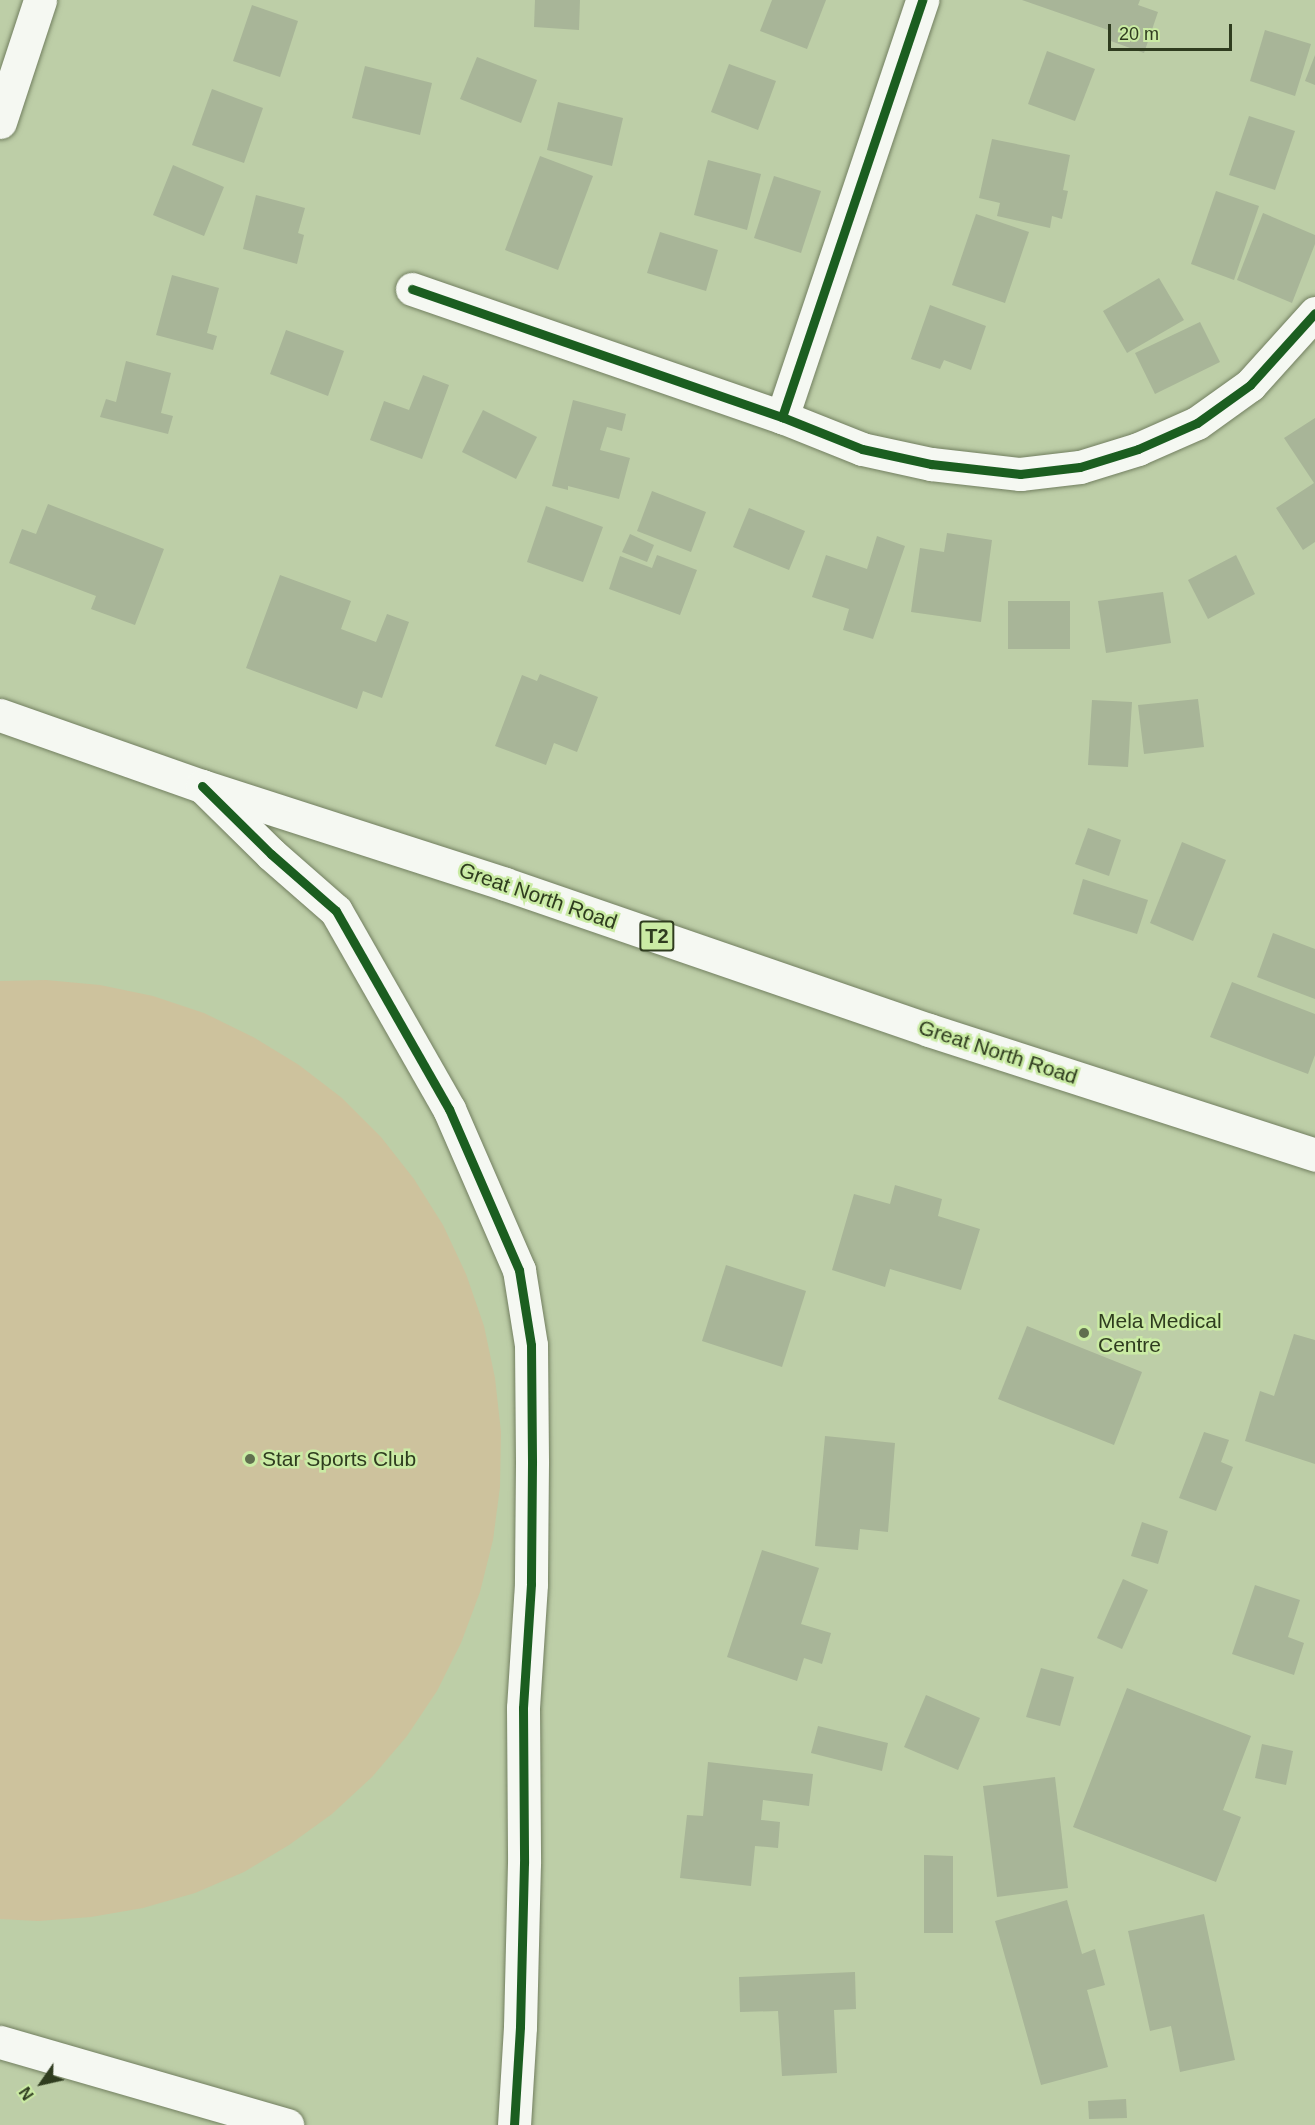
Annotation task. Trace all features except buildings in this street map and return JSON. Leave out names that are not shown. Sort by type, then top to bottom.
[{"type":"main road","points":[[0,122],[40,0]]},
{"type":"main road","points":[[782,417],[922,0]]},
{"type":"main road","points":[[412,289],[782,417],[862,449],[932,464],[1020,474],[1080,467],[1138,449],[1197,423],[1250,386],[1315,313]]},
{"type":"main road","name":"Great North Road","points":[[0,715],[202,786],[505,884],[929,1030],[1315,1155]]},
{"type":"main road","points":[[202,786],[271,854],[336,911],[449,1109],[519,1270],[531,1345],[532,1463],[531,1584],[523,1708],[524,1863],[520,2027],[514,2125]]},
{"type":"main road","points":[[0,2042],[287,2125]]},
{"type":"shaded area","name":"Star Sports Club","points":[[46,980],[100,985],[153,996],[204,1013],[253,1037],[299,1065],[342,1098],[381,1137],[414,1179],[443,1225],[466,1274],[484,1326],[495,1378],[501,1432],[500,1487],[493,1540],[480,1592],[461,1643],[437,1691],[407,1736],[372,1777],[332,1814],[289,1845],[244,1872],[195,1893],[143,1908],[91,1917],[38,1921],[0,1919],[0,981]]},
{"type":"cycle path","points":[[782,417],[922,0]]},
{"type":"cycle path","points":[[412,289],[782,417],[862,449],[931,464],[1020,474],[1080,467],[1138,449],[1197,423],[1250,385],[1315,313]]},
{"type":"cycle path","points":[[202,786],[271,854],[336,911],[449,1109],[519,1270],[531,1345],[532,1463],[531,1584],[523,1708],[524,1863],[520,2027],[514,2125]]},
{"type":"place","name":"Mela Medical Centre","points":[[1084,1333]]},
{"type":"place","name":"Star Sports Club","points":[[250,1459]]}]
